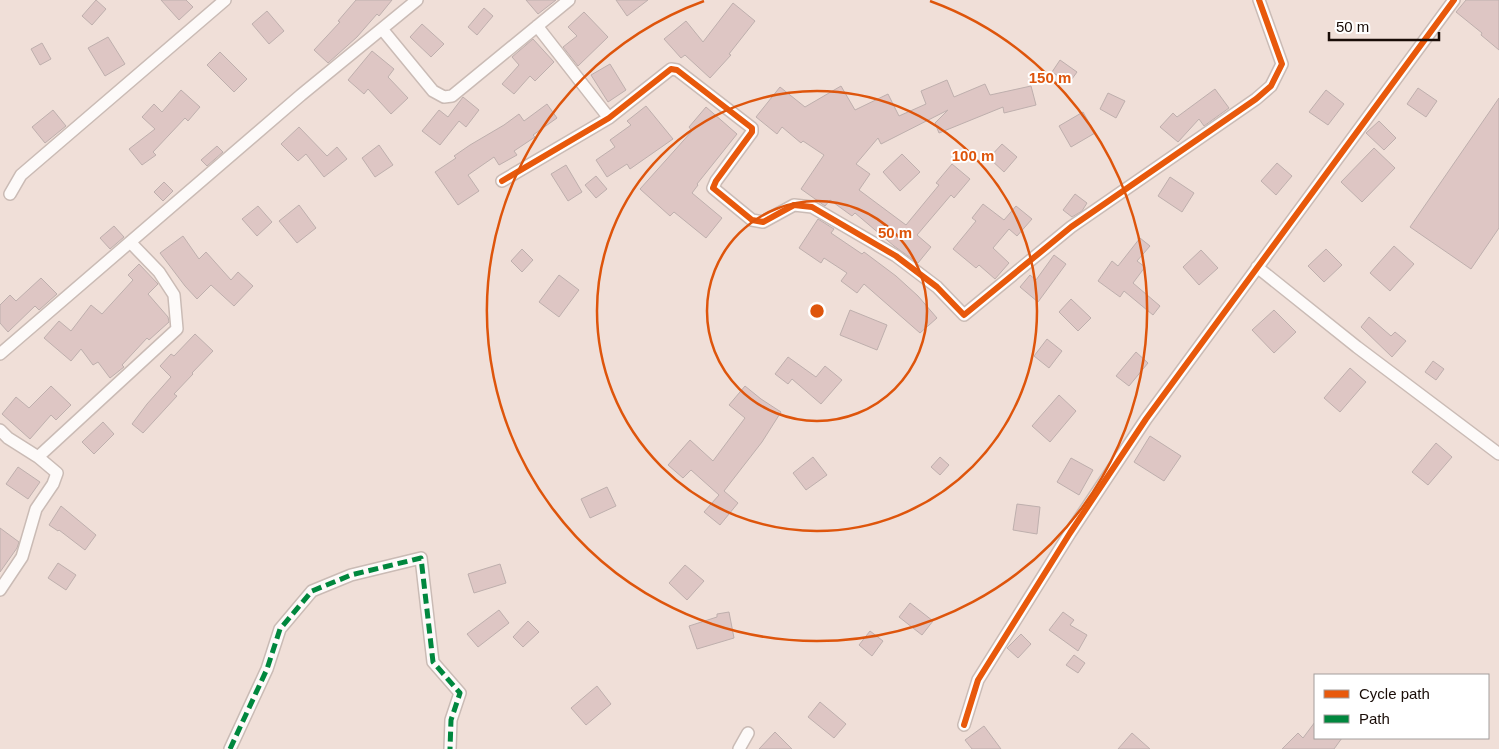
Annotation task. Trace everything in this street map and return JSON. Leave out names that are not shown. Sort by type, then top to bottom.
[{"type":"street","points":[[10,194],[21,175],[225,0]]},
{"type":"street","points":[[0,354],[301,95],[417,0]]},
{"type":"street","points":[[382,29],[434,91],[444,97],[452,96],[569,0]]},
{"type":"street","points":[[502,181],[609,118],[671,69],[677,70],[752,128],[752,132],[716,181],[713,188],[752,220],[763,222],[794,204],[812,208],[896,256],[938,287],[964,315],[1071,227],[1256,99],[1271,86],[1282,64],[1259,0]]},
{"type":"street","points":[[964,725],[978,680],[1070,532],[1146,419],[1454,0]]},
{"type":"street","points":[[537,26],[609,118]]},
{"type":"street","points":[[38,458],[177,329],[174,295],[159,272],[131,243]]},
{"type":"street","points":[[1257,267],[1499,454]]},
{"type":"street","points":[[0,430],[8,438],[57,472],[53,484],[36,509],[22,557],[0,590]]},
{"type":"street","points":[[230,749],[267,669],[280,629],[312,591],[351,575],[421,558],[433,662],[460,693],[451,720],[450,749]]},
{"type":"street","points":[[739,749],[748,733]]},
{"type":"building","points":[[96,0],[106,9],[92,25],[82,16]]},
{"type":"building","points":[[161,0],[186,0],[193,7],[179,20]]},
{"type":"building","points":[[356,0],[392,0],[379,16],[377,14],[357,37],[328,63],[314,50],[340,22],[338,21]]},
{"type":"building","points":[[526,0],[556,0],[538,14]]},
{"type":"building","points":[[616,0],[648,0],[627,16]]},
{"type":"building","points":[[1466,0],[1499,0],[1499,50],[1456,12]]},
{"type":"building","points":[[733,3],[755,21],[729,54],[731,55],[710,78],[685,55],[681,58],[664,39],[686,21],[703,42]]},
{"type":"building","points":[[484,8],[493,16],[477,35],[468,27]]},
{"type":"building","points":[[267,11],[284,31],[269,44],[252,24]]},
{"type":"building","points":[[584,12],[608,37],[578,66],[563,47],[577,36],[568,27]]},
{"type":"building","points":[[422,24],[444,44],[431,57],[410,37]]},
{"type":"building","points":[[108,37],[125,64],[105,76],[88,48]]},
{"type":"building","points":[[533,39],[554,62],[535,81],[530,76],[514,94],[502,84],[519,65],[512,57]]},
{"type":"building","points":[[42,43],[51,59],[40,65],[31,49]]},
{"type":"building","points":[[372,51],[394,69],[388,77],[408,98],[391,114],[368,89],[364,94],[348,80]]},
{"type":"building","points":[[220,52],[247,79],[234,92],[207,65]]},
{"type":"building","points":[[1060,60],[1077,72],[1069,83],[1052,72]]},
{"type":"building","points":[[610,64],[626,90],[608,102],[591,75]]},
{"type":"building","points":[[947,80],[954,97],[985,84],[990,95],[1031,86],[1036,105],[1004,113],[1003,107],[939,133],[935,123],[948,110],[881,144],[878,138],[856,164],[870,174],[859,190],[906,225],[939,185],[936,183],[952,164],[970,179],[954,198],[951,195],[917,235],[931,247],[918,263],[894,246],[855,213],[852,216],[830,200],[825,206],[801,189],[824,155],[803,141],[801,143],[782,127],[777,134],[756,117],[780,87],[805,107],[841,86],[855,110],[888,94],[899,116],[926,104],[921,91]]},
{"type":"building","points":[[1418,88],[1437,101],[1426,117],[1407,104]]},
{"type":"building","points":[[1215,89],[1229,108],[1204,126],[1199,119],[1178,142],[1160,127],[1173,113],[1177,117]]},
{"type":"building","points":[[181,90],[200,107],[188,121],[185,118],[153,152],[156,155],[142,165],[129,149],[155,129],[142,117],[154,104],[162,112]]},
{"type":"building","points":[[1326,90],[1344,104],[1328,125],[1309,112]]},
{"type":"building","points":[[1108,93],[1125,101],[1116,118],[1100,109]]},
{"type":"building","points":[[463,97],[479,110],[466,127],[459,121],[440,145],[422,131],[439,110],[448,117]]},
{"type":"building","points":[[1499,98],[1499,228],[1471,269],[1410,227]]},
{"type":"building","points":[[547,104],[557,118],[533,135],[535,137],[514,151],[517,155],[499,165],[494,157],[468,175],[479,191],[458,205],[435,172],[456,158],[454,156],[519,114],[524,121]]},
{"type":"building","points":[[646,106],[673,139],[630,169],[627,164],[607,177],[596,160],[615,147],[610,140],[631,125],[627,121]]},
{"type":"building","points":[[706,107],[737,134],[692,193],[722,218],[706,238],[674,212],[670,216],[640,189],[692,131],[689,127]]},
{"type":"building","points":[[53,110],[66,126],[45,143],[32,127]]},
{"type":"building","points":[[1083,112],[1095,133],[1071,147],[1059,126]]},
{"type":"building","points":[[1379,121],[1396,138],[1384,150],[1366,133]]},
{"type":"building","points":[[299,127],[327,156],[337,147],[347,159],[324,177],[306,154],[298,161],[281,144]]},
{"type":"building","points":[[1002,144],[1017,157],[1004,172],[989,158]]},
{"type":"building","points":[[379,145],[393,165],[375,177],[362,158]]},
{"type":"building","points":[[217,146],[223,152],[207,166],[201,160]]},
{"type":"building","points":[[1374,148],[1395,168],[1362,202],[1341,182]]},
{"type":"building","points":[[902,154],[920,172],[900,191],[883,172]]},
{"type":"building","points":[[1277,163],[1292,176],[1276,195],[1261,181]]},
{"type":"building","points":[[566,165],[582,192],[568,201],[551,174]]},
{"type":"building","points":[[596,176],[607,189],[596,198],[585,185]]},
{"type":"building","points":[[1170,177],[1194,193],[1182,212],[1158,196]]},
{"type":"building","points":[[164,182],[173,191],[163,201],[154,192]]},
{"type":"building","points":[[1075,194],[1087,203],[1082,211],[1072,217],[1063,210]]},
{"type":"building","points":[[983,204],[1004,220],[1016,206],[1032,219],[1017,236],[1009,229],[993,248],[1009,263],[995,279],[979,265],[976,268],[953,249],[976,221],[972,218]]},
{"type":"building","points":[[299,205],[316,228],[297,243],[279,221]]},
{"type":"building","points":[[258,206],[272,222],[257,236],[242,219]]},
{"type":"building","points":[[818,219],[834,229],[831,233],[862,254],[864,252],[896,276],[918,296],[937,318],[920,333],[864,284],[857,293],[841,281],[847,273],[824,258],[821,263],[799,248]]},
{"type":"building","points":[[114,226],[124,237],[110,249],[100,238]]},
{"type":"building","points":[[183,236],[199,259],[206,252],[231,280],[238,272],[253,286],[234,306],[211,285],[197,299],[160,253]]},
{"type":"building","points":[[1140,238],[1150,246],[1137,261],[1145,267],[1133,283],[1160,306],[1153,315],[1124,291],[1120,297],[1098,281],[1112,261],[1118,266]]},
{"type":"building","points":[[1394,246],[1414,264],[1390,291],[1370,273]]},
{"type":"building","points":[[522,249],[533,260],[522,272],[511,261]]},
{"type":"building","points":[[1326,249],[1342,265],[1324,282],[1308,266]]},
{"type":"building","points":[[1201,250],[1218,268],[1199,285],[1183,267]]},
{"type":"building","points":[[1054,255],[1066,264],[1038,302],[1020,287],[1030,275],[1036,280]]},
{"type":"building","points":[[139,264],[158,284],[148,294],[168,317],[169,322],[149,340],[147,338],[122,365],[124,367],[110,378],[98,362],[93,365],[81,349],[71,361],[44,338],[59,321],[71,331],[91,305],[102,314],[133,280],[128,275]]},
{"type":"building","points":[[559,275],[579,290],[559,317],[539,302]]},
{"type":"building","points":[[41,278],[57,294],[39,310],[35,306],[8,332],[0,323],[0,305],[10,295],[16,301]]},
{"type":"building","points":[[1071,299],[1091,318],[1078,331],[1059,312]]},
{"type":"building","points":[[850,310],[887,325],[877,350],[840,335]]},
{"type":"building","points":[[1274,310],[1296,332],[1274,353],[1252,330]]},
{"type":"building","points":[[1369,317],[1391,336],[1395,332],[1406,341],[1392,357],[1361,327]]},
{"type":"building","points":[[195,334],[213,351],[174,394],[177,396],[143,433],[132,424],[171,377],[160,366],[171,354],[174,356]]},
{"type":"building","points":[[1047,339],[1062,351],[1049,368],[1034,356]]},
{"type":"building","points":[[1136,352],[1148,363],[1129,386],[1116,376]]},
{"type":"building","points":[[788,357],[816,377],[825,366],[842,380],[821,404],[792,379],[788,384],[775,374]]},
{"type":"building","points":[[1433,361],[1444,369],[1436,380],[1425,372]]},
{"type":"building","points":[[1350,368],[1366,382],[1340,412],[1324,398]]},
{"type":"building","points":[[51,386],[71,405],[56,420],[51,415],[30,439],[2,414],[16,397],[29,408]]},
{"type":"building","points":[[745,386],[781,412],[762,442],[724,491],[738,503],[720,525],[704,512],[719,495],[691,470],[683,478],[668,465],[690,440],[713,461],[745,418],[729,405]]},
{"type":"building","points":[[1059,395],[1076,411],[1050,442],[1032,426]]},
{"type":"building","points":[[103,422],[114,434],[94,454],[82,442]]},
{"type":"building","points":[[1150,436],[1181,456],[1164,481],[1134,462]]},
{"type":"building","points":[[1436,443],[1452,457],[1428,485],[1412,472]]},
{"type":"building","points":[[813,457],[827,475],[806,490],[793,473]]},
{"type":"building","points":[[940,457],[949,465],[940,475],[931,467]]},
{"type":"building","points":[[1071,458],[1093,470],[1079,495],[1057,482]]},
{"type":"building","points":[[18,467],[40,482],[28,499],[6,484]]},
{"type":"building","points":[[607,487],[616,506],[590,518],[581,499]]},
{"type":"building","points":[[1017,504],[1040,507],[1037,534],[1013,530]]},
{"type":"building","points":[[61,506],[96,535],[85,550],[59,530],[49,525]]},
{"type":"building","points":[[0,528],[19,542],[17,548],[0,572]]},
{"type":"building","points":[[58,563],[76,575],[66,590],[48,578]]},
{"type":"building","points":[[500,564],[506,583],[474,593],[468,574]]},
{"type":"building","points":[[685,565],[704,581],[687,600],[669,583]]},
{"type":"building","points":[[910,603],[933,621],[922,635],[899,617]]},
{"type":"building","points":[[499,610],[509,623],[478,647],[467,634]]},
{"type":"building","points":[[729,612],[734,638],[697,649],[689,626],[717,617],[717,614]]},
{"type":"building","points":[[1063,612],[1074,620],[1070,625],[1087,635],[1078,651],[1049,630]]},
{"type":"building","points":[[528,621],[539,632],[523,647],[513,637]]},
{"type":"building","points":[[870,631],[883,641],[872,656],[859,645]]},
{"type":"building","points":[[1021,634],[1031,644],[1018,658],[1007,648]]},
{"type":"building","points":[[1074,655],[1085,663],[1078,673],[1066,665]]},
{"type":"building","points":[[597,686],[611,704],[586,725],[571,708]]},
{"type":"building","points":[[820,702],[846,724],[834,738],[808,717]]},
{"type":"building","points":[[1314,723],[1314,739],[1341,739],[1334,749],[1282,749],[1298,733],[1303,738]]},
{"type":"building","points":[[984,726],[1001,749],[972,749],[965,740]]},
{"type":"building","points":[[775,732],[792,749],[759,749]]},
{"type":"building","points":[[1132,733],[1150,749],[1118,749]]},
{"type":"marked path","points":[[230,749],[267,669],[280,629],[312,591],[351,575],[421,558],[433,662],[460,693],[451,720],[450,749]]},
{"type":"cycle path","points":[[502,181],[609,118],[671,69],[677,70],[752,128],[752,132],[716,181],[713,188],[752,220],[763,222],[794,205],[812,207],[896,256],[937,287],[964,315],[1071,227],[1256,99],[1271,86],[1282,64],[1259,0]]},
{"type":"cycle path","points":[[964,725],[978,680],[1070,533],[1146,419],[1454,0]]}]
